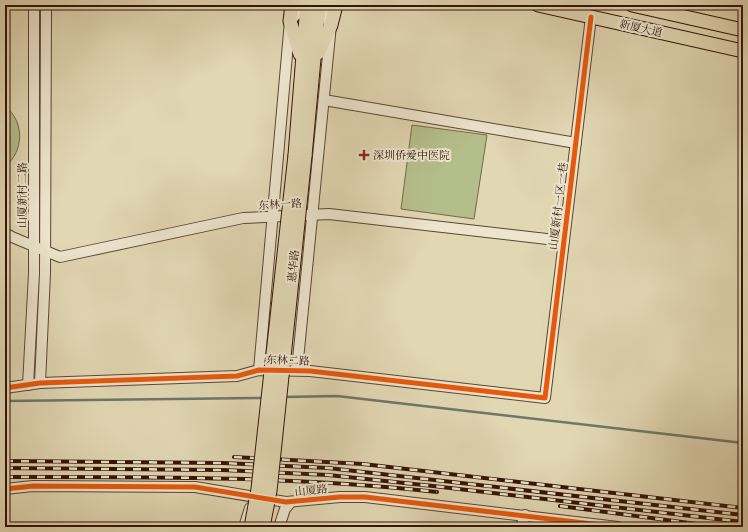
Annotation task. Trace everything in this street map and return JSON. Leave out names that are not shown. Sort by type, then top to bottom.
[{"type":"main road","points":[[292,5],[290,21],[308,63]]},
{"type":"main road","name":"惠华路","points":[[263,527],[270,491],[313,5]]},
{"type":"main road","points":[[308,63],[331,25],[336,5]]},
{"type":"main road","name":"新厦大道","points":[[538,5],[743,51]]},
{"type":"main road","name":"新厦大道","points":[[632,5],[743,30]]},
{"type":"main road","name":"惠华路","points":[[251,527],[258,489],[300,155]]},
{"type":"street","name":"山厦新村二路","points":[[28,385],[34,246],[34,5]]},
{"type":"street","points":[[40,383],[46,251],[46,5]]},
{"type":"street","points":[[259,370],[290,21],[313,5],[331,25],[297,370]]},
{"type":"street","name":"山厦新村一区一巷","points":[[545,398],[591,17]]},
{"type":"street","points":[[324,100],[576,143]]},
{"type":"street","name":"东林一路","points":[[5,233],[60,257],[243,218],[329,214],[564,241]]},
{"type":"street","name":"东林二路","points":[[5,388],[40,383],[238,376],[259,370],[297,370],[354,375],[545,398]]},
{"type":"street","name":"山厦路","points":[[5,489],[33,486],[195,487],[291,502],[340,497],[365,497],[618,527]]},
{"type":"street","points":[[244,527],[254,497]]},
{"type":"street","points":[[279,527],[284,510],[291,502]]},
{"type":"street","points":[[521,527],[525,515]]},
{"type":"green space","points":[[5,106],[16,120],[20,136],[16,153],[5,167],[5,153],[10,138],[5,120]]},
{"type":"green space","points":[[412,125],[487,135],[474,219],[401,209]]},
{"type":"waterway","points":[[283,397],[337,396],[743,443]]},
{"type":"waterway","points":[[5,401],[264,398]]},
{"type":"railway","points":[[234,457],[363,464],[743,508]]},
{"type":"railway","points":[[5,461],[223,463],[328,468],[743,515]]},
{"type":"railway","points":[[5,468],[222,470],[328,475],[743,522]]},
{"type":"railway","points":[[5,477],[221,478],[329,483],[437,492]]},
{"type":"railway","points":[[560,506],[720,527]]},
{"type":"cycle path","points":[[5,388],[40,383],[237,376],[259,370],[310,371],[545,398],[591,17]]},
{"type":"cycle path","points":[[5,489],[33,486],[195,487],[286,502],[340,497],[365,497],[618,527]]},
{"type":"place","name":"深圳侨爱中医院","points":[[364,155]]}]
